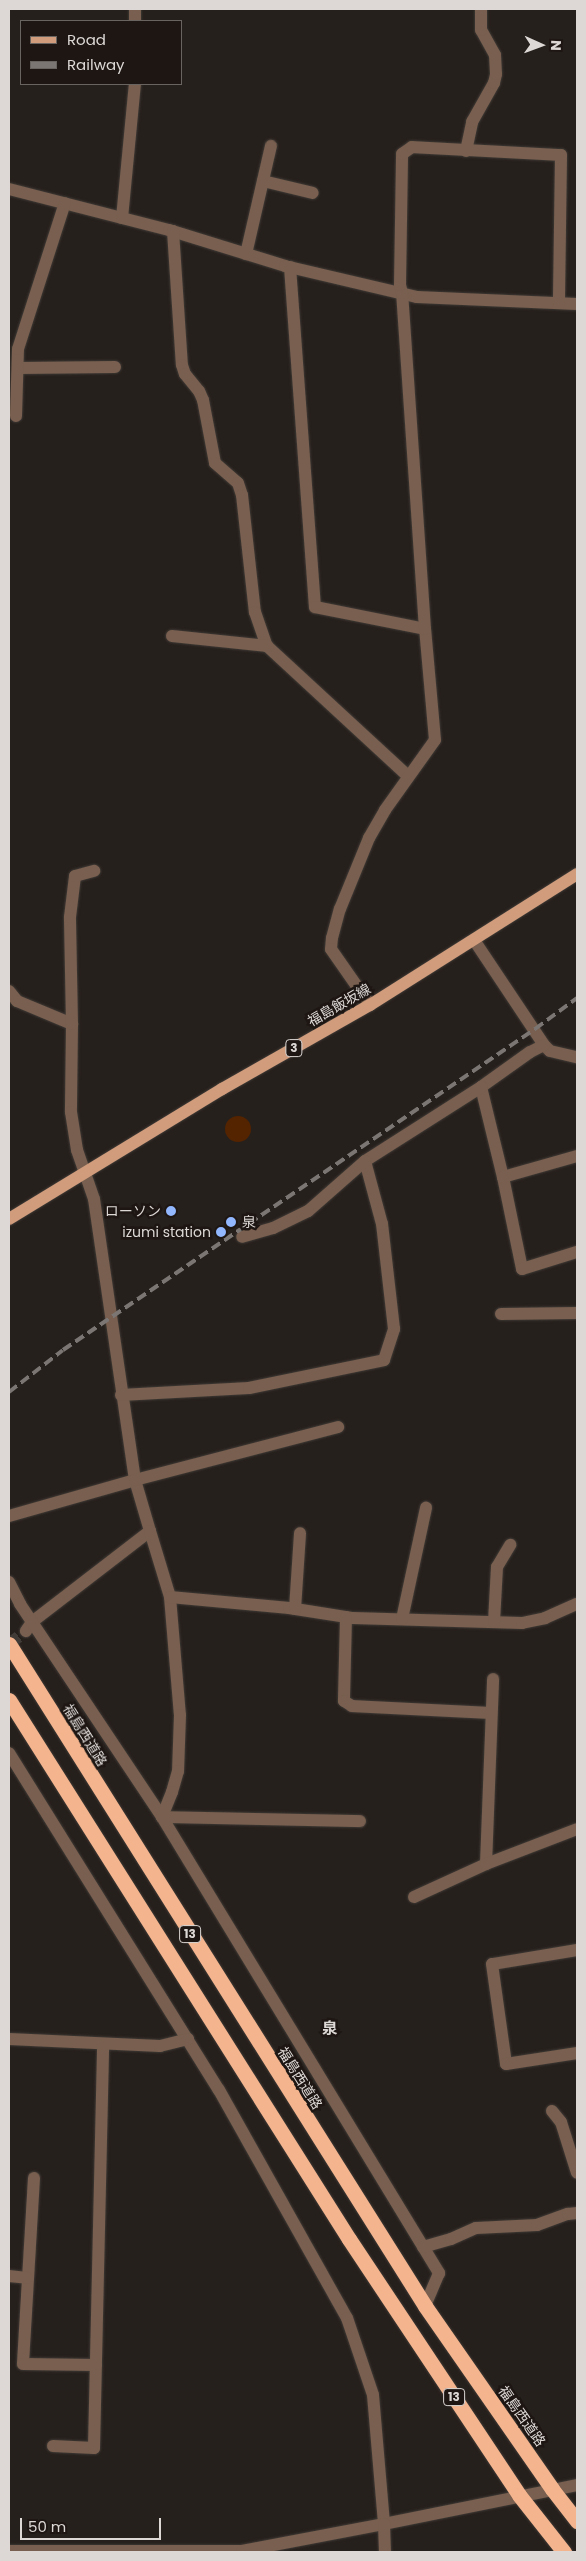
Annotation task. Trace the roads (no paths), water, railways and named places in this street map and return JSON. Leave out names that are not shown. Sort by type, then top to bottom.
[{"type":"highway","name":"福島西道路","points":[[9,1644],[425,2306],[552,2489],[577,2521]]},
{"type":"highway","name":"13","points":[[9,1700],[349,2239],[520,2495],[564,2552]]},
{"type":"main road","name":"福島飯坂線","points":[[9,1219],[222,1089],[370,1005],[577,874]]},
{"type":"street","points":[[466,150],[472,122],[494,83],[496,74],[496,55],[481,30],[481,9]]},
{"type":"street","points":[[122,218],[136,85]]},
{"type":"street","points":[[246,254],[271,146]]},
{"type":"street","points":[[370,1005],[330,949],[332,938],[340,909],[369,838],[384,810],[435,740],[400,285],[402,154],[412,147],[561,155],[559,303]]},
{"type":"street","points":[[263,181],[313,193]]},
{"type":"street","points":[[9,189],[173,231],[290,267],[402,294],[417,297],[577,304]]},
{"type":"street","points":[[16,416],[18,349],[65,203]]},
{"type":"street","points":[[173,231],[182,365],[185,374],[199,391],[203,400],[215,463],[238,482],[242,495],[255,612],[267,646],[408,776]]},
{"type":"street","points":[[290,267],[315,607],[425,629]]},
{"type":"street","points":[[18,368],[115,367]]},
{"type":"street","points":[[172,636],[267,646]]},
{"type":"street","points":[[94,871],[75,876],[70,917],[71,1112],[84,1174],[94,1200],[113,1317],[121,1395],[135,1480],[170,1597],[180,1715],[178,1771],[162,1817]]},
{"type":"street","points":[[474,940],[544,1045],[550,1051],[577,1057]]},
{"type":"street","points":[[9,991],[17,1001],[72,1024]]},
{"type":"street","points":[[242,1237],[273,1228],[308,1211],[365,1162],[481,1087],[530,1052],[544,1045]]},
{"type":"street","points":[[481,1087],[503,1177],[522,1268],[577,1252]]},
{"type":"street","points":[[503,1177],[577,1156]]},
{"type":"street","points":[[121,1395],[249,1388],[384,1360],[394,1330],[382,1224],[365,1162]]},
{"type":"street","points":[[501,1314],[577,1313]]},
{"type":"street","points":[[9,1516],[135,1480],[338,1427]]},
{"type":"street","points":[[402,1619],[426,1508]]},
{"type":"street","points":[[29,1627],[150,1531]]},
{"type":"street","points":[[295,1608],[300,1533]]},
{"type":"street","points":[[494,1622],[497,1567],[510,1545]]},
{"type":"street","points":[[9,1582],[29,1627],[162,1817],[439,2273],[425,2306]]},
{"type":"street","points":[[170,1597],[295,1608],[346,1617],[522,1623],[545,1618],[577,1604]]},
{"type":"street","points":[[346,1617],[344,1702],[352,1706],[490,1713]]},
{"type":"street","points":[[486,1864],[490,1713],[493,1679]]},
{"type":"street","points":[[9,1753],[219,2090],[347,2318],[373,2395],[385,2552]]},
{"type":"street","points":[[162,1817],[360,1821]]},
{"type":"street","points":[[414,1897],[486,1864],[577,1829]]},
{"type":"street","points":[[577,1950],[492,1964],[506,2064],[577,2053]]},
{"type":"street","points":[[9,2039],[103,2045],[160,2046],[188,2040]]},
{"type":"street","points":[[53,2446],[94,2448],[103,2045]]},
{"type":"street","points":[[552,2111],[561,2122],[577,2173]]},
{"type":"street","points":[[34,2178],[23,2364],[96,2364]]},
{"type":"street","points":[[423,2247],[476,2228],[537,2225],[568,2214],[577,2213]]},
{"type":"street","points":[[9,2276],[27,2278]]},
{"type":"street","points":[[9,2551],[250,2551],[577,2485]]},
{"type":"tunnel","points":[[9,1644],[26,1631]]},
{"type":"railway","points":[[9,1392],[63,1350],[535,1029],[577,998]]},
{"type":"place","name":"ローソン","points":[[171,1211]]},
{"type":"place","name":"泉","points":[[231,1222]]},
{"type":"place","name":"izumi station","points":[[221,1232]]},
{"type":"district","name":"泉","points":[[330,2029]]}]
